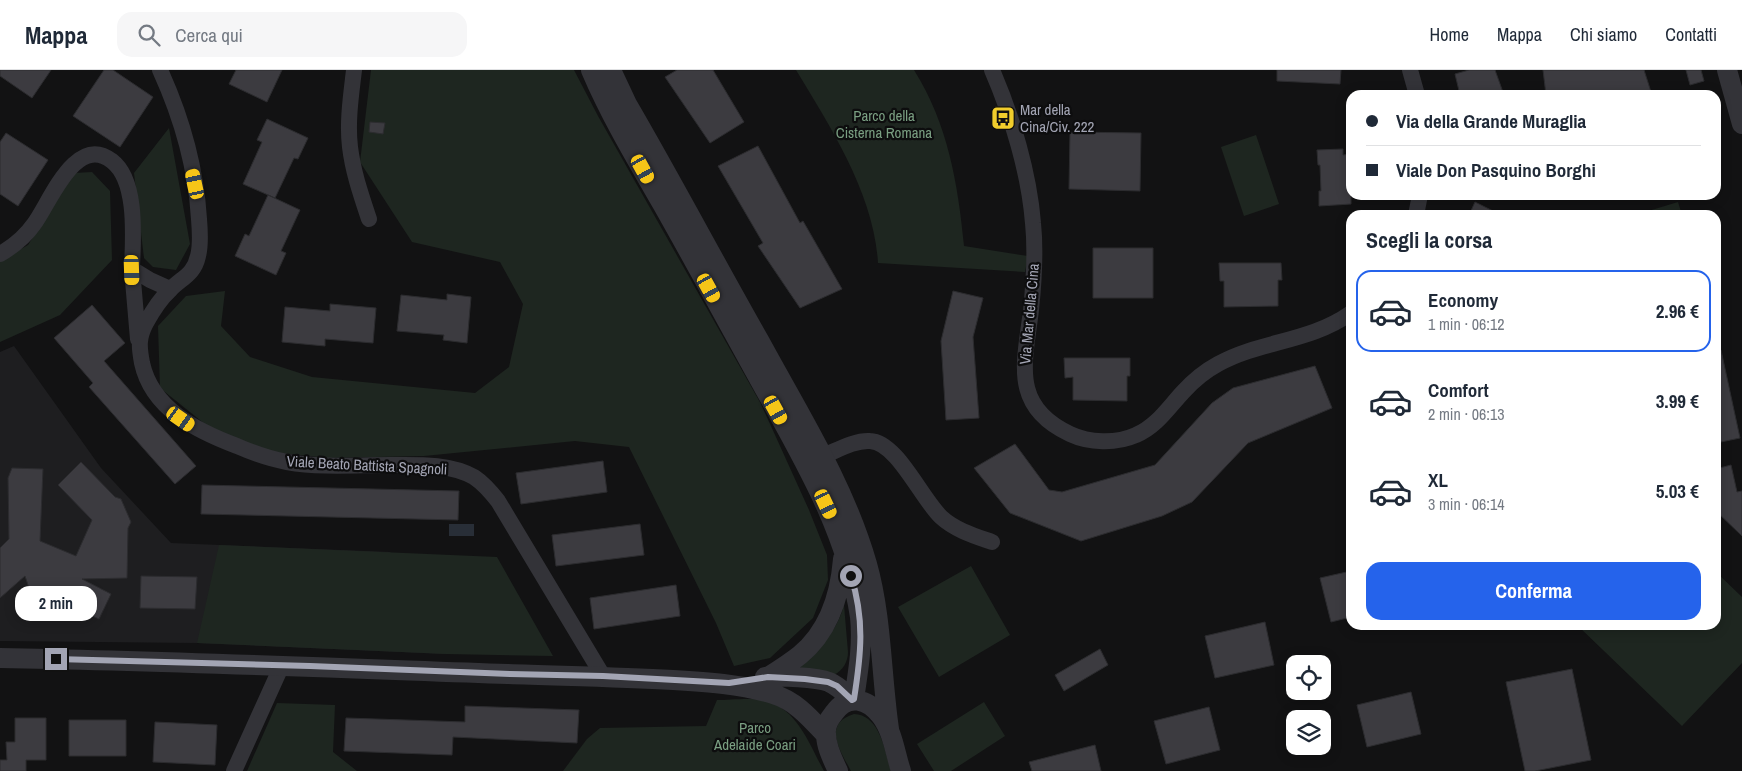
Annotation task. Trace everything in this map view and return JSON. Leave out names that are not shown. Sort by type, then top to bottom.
[{"type":"street","points":[[138,341],[148,319],[170,289],[186,278],[194,267],[199,252],[200,228],[195,184],[186,142],[178,113],[160,70]]},
{"type":"street","points":[[354,70],[349,120],[350,147],[354,171],[369,218]]},
{"type":"street","points":[[591,70],[606,102],[795,444],[830,514],[854,585],[861,636],[853,699]]},
{"type":"street","points":[[611,70],[627,104],[823,456],[846,504],[870,576],[880,635],[888,729]]},
{"type":"street","name":"Via Mar della Cina","points":[[992,70],[1016,140],[1026,178],[1033,221],[1034,273],[1024,354],[1025,378],[1035,406],[1057,427],[1075,436],[1093,440],[1113,441],[1136,436],[1154,423],[1190,384],[1216,364],[1246,351],[1311,334],[1346,316]]},
{"type":"street","points":[[1410,70],[1416,90]]},
{"type":"street","points":[[1727,70],[1742,124]]},
{"type":"street","name":"Viale Beato Battista Spagnoli","points":[[0,254],[18,242],[33,226],[61,179],[72,165],[86,156],[98,155],[106,157],[124,173],[129,187],[132,223],[132,270],[138,341],[146,376],[160,400],[190,425],[219,440],[268,458],[292,463],[319,465],[429,466],[453,470],[474,478],[498,501],[603,676]]},
{"type":"street","points":[[132,270],[170,289]]},
{"type":"street","points":[[823,456],[860,442],[869,441],[883,445],[900,462],[924,498],[942,518],[960,530],[992,542]]},
{"type":"street","points":[[768,677],[801,655],[823,630],[830,617],[838,590],[843,550]]},
{"type":"street","points":[[0,658],[603,676],[729,683],[764,691],[787,699],[799,707],[826,735]]},
{"type":"street","points":[[234,771],[282,665]]},
{"type":"street","points":[[729,683],[768,677],[805,679],[828,682],[837,686],[853,699],[865,702],[874,708],[883,719],[901,771]]},
{"type":"street","points":[[838,771],[826,735],[826,728],[831,716],[839,707],[853,699]]},
{"type":"shaded area","points":[[14,346],[101,468],[171,543],[390,552],[446,654],[197,643],[0,641],[0,352]]},
{"type":"shaded area","points":[[449,524],[474,524],[474,536],[449,536]]},
{"type":"green space","points":[[371,70],[574,70],[598,116],[761,404],[809,510],[827,555],[828,580],[813,618],[770,658],[734,666],[716,623],[629,447],[575,441],[424,456],[328,458],[272,452],[211,429],[160,388],[158,326],[186,296],[225,291],[221,326],[250,357],[312,377],[475,393],[509,367],[523,304],[500,262],[412,242],[360,162]]},
{"type":"green space","name":"Parco della Cisterna Romana","points":[[796,70],[914,70],[926,91],[943,133],[955,177],[964,246],[1028,256],[1025,272],[878,263],[875,237],[860,187],[836,138]]},
{"type":"green space","points":[[169,128],[190,244],[176,270],[153,267],[144,258],[134,173]]},
{"type":"green space","points":[[1256,135],[1279,204],[1244,216],[1221,147]]},
{"type":"green space","points":[[92,172],[110,191],[112,260],[60,315],[0,342],[0,261],[28,245],[74,173]]},
{"type":"green space","points":[[1678,202],[1680,210],[1652,210]]},
{"type":"green space","points":[[219,545],[497,557],[553,656],[446,654],[197,643]]},
{"type":"green space","points":[[971,566],[1010,635],[939,677],[898,607]]},
{"type":"green space","points":[[1721,577],[1742,597],[1742,663],[1682,726],[1582,630],[1721,630]]},
{"type":"green space","points":[[844,605],[848,652],[846,662],[842,668],[834,675],[792,667],[830,634],[836,626]]},
{"type":"green space","name":"Parco Adelaide Coari","points":[[756,699],[778,706],[787,712],[802,730],[824,771],[563,771],[587,739],[600,728],[706,726],[717,700]]},
{"type":"green space","points":[[984,702],[1005,736],[951,771],[934,771],[917,744]]},
{"type":"green space","points":[[277,703],[335,705],[333,752],[357,771],[247,771]]},
{"type":"green space","points":[[854,714],[863,716],[876,727],[884,744],[891,771],[851,771],[836,739],[836,731],[838,724]]},
{"type":"building","points":[[0,70],[51,70],[32,98],[0,76]]},
{"type":"building","points":[[104,70],[113,70],[153,97],[120,147],[73,116]]},
{"type":"building","points":[[236,70],[282,70],[267,102],[229,84]]},
{"type":"building","points":[[677,70],[713,70],[744,122],[710,143],[665,77]]},
{"type":"building","points":[[1277,70],[1341,70],[1340,84],[1277,81]]},
{"type":"building","points":[[1469,70],[1495,70],[1502,90],[1459,90],[1455,74]]},
{"type":"building","points":[[1543,70],[1644,70],[1650,90],[1545,90]]},
{"type":"building","points":[[1686,70],[1701,70],[1704,81],[1690,85]]},
{"type":"building","points":[[267,119],[308,138],[298,159],[294,158],[275,198],[243,184],[262,142],[257,140]]},
{"type":"building","points":[[370,122],[385,123],[383,134],[369,132]]},
{"type":"building","points":[[1070,132],[1141,133],[1140,191],[1069,189]]},
{"type":"building","points":[[6,133],[48,160],[18,206],[0,194],[0,142]]},
{"type":"building","points":[[758,146],[800,223],[803,221],[842,289],[800,308],[758,246],[763,243],[718,166]]},
{"type":"building","points":[[1343,149],[1343,155],[1346,155],[1346,200],[1351,200],[1351,204],[1319,206],[1319,191],[1321,191],[1320,165],[1318,165],[1317,150]]},
{"type":"building","points":[[268,195],[300,210],[281,251],[286,253],[276,275],[235,256],[245,234],[249,236]]},
{"type":"building","points":[[1475,202],[1491,210],[1471,210]]},
{"type":"building","points":[[1093,248],[1153,248],[1153,298],[1093,298]]},
{"type":"building","points":[[1219,263],[1281,263],[1282,280],[1278,280],[1278,306],[1224,307],[1224,281],[1220,281]]},
{"type":"building","points":[[953,291],[983,298],[973,337],[979,418],[946,420],[941,341]]},
{"type":"building","points":[[447,294],[471,297],[467,343],[443,340],[444,335],[397,331],[401,295],[447,300]]},
{"type":"building","points":[[330,304],[376,308],[373,343],[325,339],[325,346],[282,342],[285,307],[330,311]]},
{"type":"building","points":[[92,305],[125,343],[104,361],[196,466],[175,484],[89,387],[93,383],[54,338]]},
{"type":"building","points":[[1721,350],[1740,438],[1721,442]]},
{"type":"building","points":[[1064,358],[1130,358],[1130,376],[1127,376],[1127,401],[1073,400],[1073,377],[1065,378]]},
{"type":"building","points":[[1315,366],[1332,408],[1248,443],[1192,502],[1162,516],[1081,541],[1010,513],[974,468],[1015,444],[1049,490],[1062,492],[1155,465],[1212,403],[1233,388]]},
{"type":"building","points":[[603,461],[607,492],[521,504],[516,473]]},
{"type":"building","points":[[81,462],[115,497],[121,499],[131,522],[128,528],[127,578],[82,579],[111,594],[99,619],[29,588],[25,576],[0,598],[0,548],[9,539],[8,478],[12,468],[43,469],[40,541],[76,556],[92,520],[58,485]]},
{"type":"building","points":[[1731,465],[1737,492],[1742,491],[1742,536],[1721,516],[1721,468]]},
{"type":"building","points":[[202,485],[459,491],[458,520],[201,514]]},
{"type":"building","points":[[640,524],[644,555],[556,566],[552,535]]},
{"type":"building","points":[[1346,572],[1346,618],[1331,622],[1320,578]]},
{"type":"building","points":[[141,576],[197,577],[195,609],[140,608]]},
{"type":"building","points":[[676,585],[680,616],[594,629],[590,598]]},
{"type":"building","points":[[1265,622],[1274,665],[1215,678],[1205,636]]},
{"type":"building","points":[[1100,649],[1108,665],[1064,691],[1055,675]]},
{"type":"building","points":[[1572,669],[1591,760],[1535,771],[1525,771],[1506,682]]},
{"type":"building","points":[[1411,692],[1421,734],[1367,747],[1357,705]]},
{"type":"building","points":[[465,706],[579,710],[577,743],[453,737],[452,755],[344,751],[346,718],[465,722]]},
{"type":"building","points":[[1209,707],[1220,750],[1166,764],[1154,721]]},
{"type":"building","points":[[15,718],[46,718],[46,760],[26,760],[26,771],[0,771],[0,760],[7,760],[6,742],[15,742]]},
{"type":"building","points":[[69,720],[126,720],[126,756],[69,756]]},
{"type":"building","points":[[155,722],[217,725],[215,765],[153,762]]},
{"type":"building","points":[[1095,745],[1101,771],[1032,771],[1029,762]]},
{"type":"place","name":"Mar della Cina/Civ. 222","points":[[1003,118]]},
{"type":"route","points":[[56,659],[603,676],[729,683],[768,677],[828,682],[837,686],[852,700],[854,699],[861,636],[860,618],[851,576]]}]
